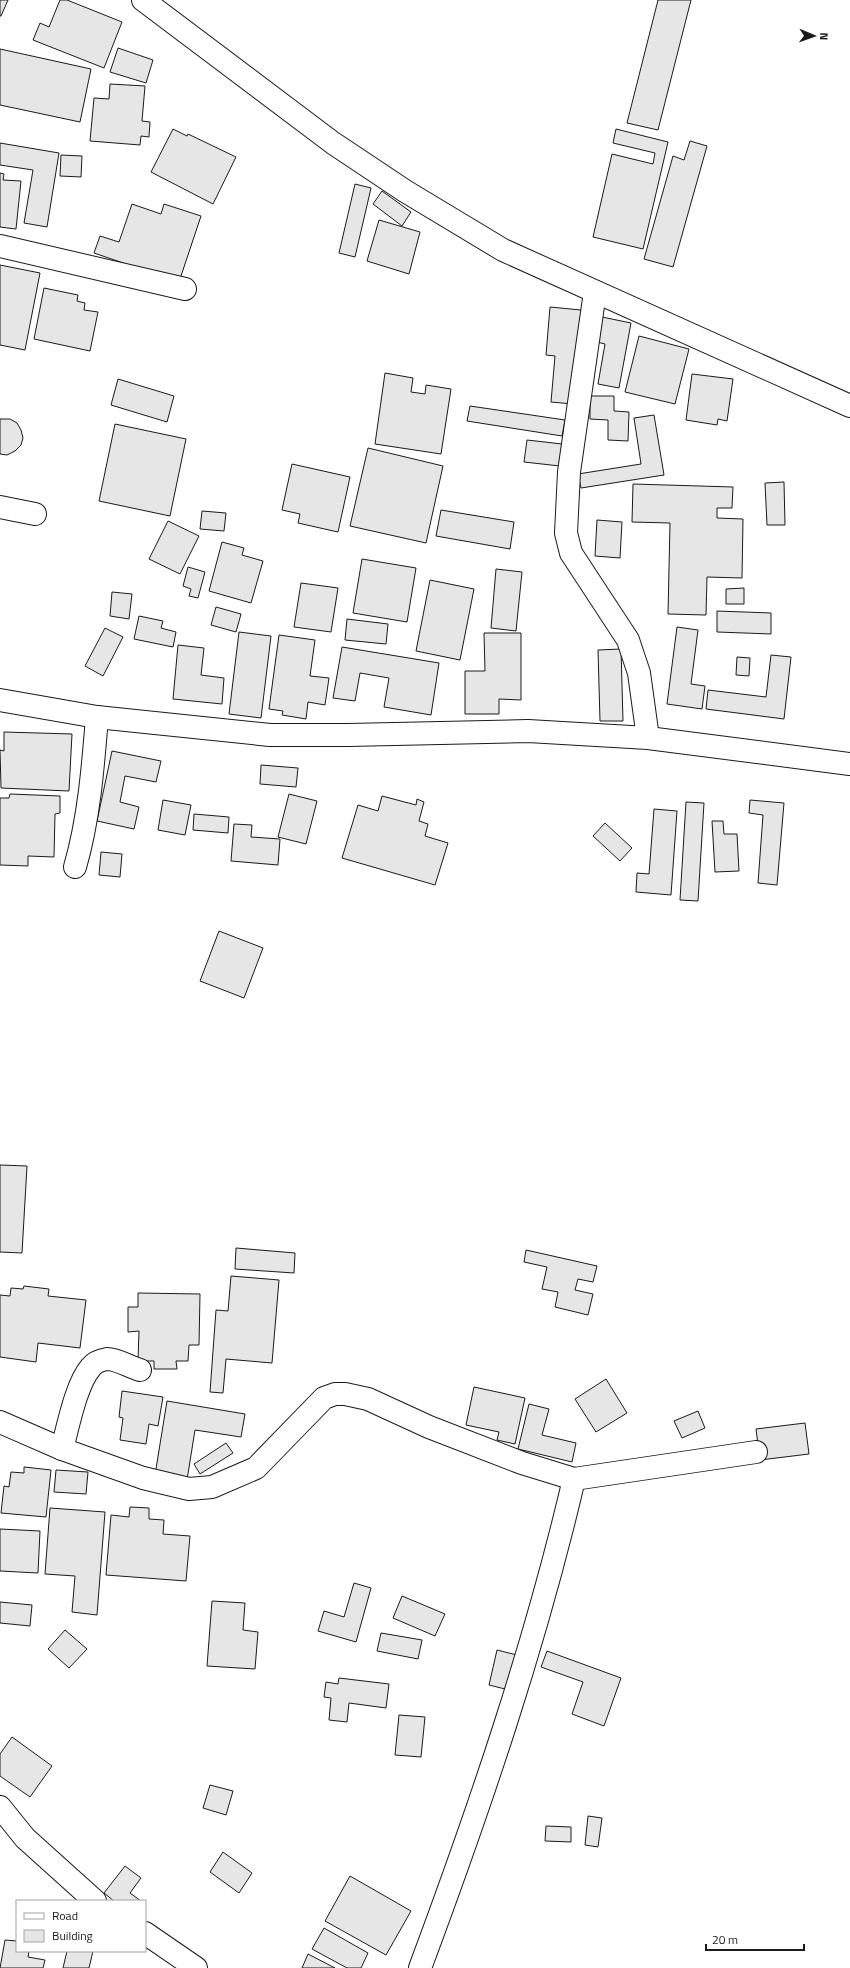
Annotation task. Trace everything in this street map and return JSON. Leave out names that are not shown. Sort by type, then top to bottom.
[{"type":"street","points":[[143,0],[333,144],[405,191],[503,250],[850,406]]},
{"type":"street","points":[[0,246],[184,289]]},
{"type":"street","points":[[594,292],[569,472],[566,533],[571,553],[628,640],[638,673],[648,738]]},
{"type":"street","points":[[0,508],[34,514]]},
{"type":"street","points":[[0,700],[97,717],[270,735],[348,735],[528,731],[648,738],[850,764]]},
{"type":"street","points":[[75,867],[81,845],[94,759],[97,717]]},
{"type":"street","points":[[62,1449],[75,1402],[82,1382],[90,1367],[97,1361],[108,1359],[140,1370]]},
{"type":"street","points":[[0,1422],[62,1449],[143,1478],[188,1489],[212,1487],[256,1468],[324,1398],[335,1394],[345,1394],[368,1399],[429,1427],[522,1463],[574,1479],[756,1452]]},
{"type":"street","points":[[420,1968],[472,1827],[532,1642],[555,1560],[574,1479]]},
{"type":"street","points":[[0,1807],[25,1838],[94,1900]]},
{"type":"street","points":[[146,1934],[196,1968]]},
{"type":"building","points":[[0,0],[8,0],[1,16],[0,16]]},
{"type":"building","points":[[60,0],[67,0],[122,22],[104,68],[33,40],[40,23],[49,27]]},
{"type":"building","points":[[658,0],[691,0],[658,130],[627,123]]},
{"type":"building","points":[[118,48],[153,60],[146,83],[110,72]]},
{"type":"building","points":[[0,49],[91,69],[80,122],[0,105]]},
{"type":"building","points":[[110,84],[145,86],[142,121],[150,122],[149,137],[141,136],[140,145],[90,141],[94,98],[109,99]]},
{"type":"building","points":[[173,129],[187,136],[188,134],[236,157],[213,204],[151,172]]},
{"type":"building","points":[[616,129],[668,142],[643,249],[593,237],[612,154],[653,164],[655,153],[613,143]]},
{"type":"building","points":[[690,141],[707,146],[673,267],[644,259],[673,156],[684,160]]},
{"type":"building","points":[[0,143],[59,153],[47,227],[24,223],[33,170],[0,165]]},
{"type":"building","points":[[61,155],[82,156],[81,177],[60,176]]},
{"type":"building","points":[[0,173],[4,174],[3,180],[21,181],[16,229],[0,227]]},
{"type":"building","points":[[355,184],[371,188],[355,257],[339,253]]},
{"type":"building","points":[[382,191],[411,212],[402,226],[373,204]]},
{"type":"building","points":[[132,204],[161,214],[164,204],[201,216],[179,282],[94,253],[100,236],[119,242]]},
{"type":"building","points":[[379,220],[420,232],[409,274],[367,261]]},
{"type":"building","points":[[0,265],[40,273],[25,350],[0,345]]},
{"type":"building","points":[[44,288],[78,295],[77,301],[85,303],[84,310],[98,312],[90,351],[34,339]]},
{"type":"building","points":[[550,307],[581,310],[573,404],[551,402],[555,356],[546,355]]},
{"type":"building","points":[[602,317],[631,323],[619,388],[598,384],[605,344],[597,342]]},
{"type":"building","points":[[639,336],[689,349],[675,404],[625,392]]},
{"type":"building","points":[[385,373],[413,378],[411,392],[425,394],[426,385],[451,389],[441,454],[375,444]]},
{"type":"building","points":[[692,374],[733,379],[727,421],[718,419],[717,425],[686,420]]},
{"type":"building","points":[[118,379],[174,396],[167,422],[111,405]]},
{"type":"building","points":[[590,396],[614,396],[614,411],[629,412],[628,441],[608,440],[608,420],[590,419]]},
{"type":"building","points":[[470,406],[565,420],[562,436],[467,421]]},
{"type":"building","points":[[654,415],[664,475],[581,488],[578,474],[641,464],[634,418]]},
{"type":"building","points":[[0,419],[10,419],[17,423],[23,438],[21,445],[15,451],[7,455],[0,454]]},
{"type":"building","points":[[115,424],[186,439],[170,516],[99,501]]},
{"type":"building","points":[[527,440],[562,444],[560,466],[524,462]]},
{"type":"building","points":[[368,448],[443,466],[426,543],[350,526]]},
{"type":"building","points":[[292,464],[350,477],[338,532],[298,523],[300,514],[282,510]]},
{"type":"building","points":[[784,482],[785,525],[767,525],[765,483]]},
{"type":"building","points":[[633,484],[733,487],[732,508],[717,508],[717,518],[743,519],[742,578],[707,577],[706,615],[668,614],[670,523],[632,522]]},
{"type":"building","points":[[441,510],[514,522],[510,549],[436,536]]},
{"type":"building","points":[[202,511],[226,513],[224,531],[200,529]]},
{"type":"building","points":[[597,520],[622,522],[620,558],[595,556]]},
{"type":"building","points":[[168,521],[199,536],[180,574],[149,559]]},
{"type":"building","points":[[222,542],[244,548],[242,555],[263,561],[251,603],[209,591]]},
{"type":"building","points":[[362,559],[416,568],[407,622],[353,613]]},
{"type":"building","points":[[188,567],[205,572],[198,598],[189,596],[191,589],[183,586]]},
{"type":"building","points":[[496,569],[522,572],[516,631],[491,628]]},
{"type":"building","points":[[430,580],[474,589],[460,660],[416,651]]},
{"type":"building","points":[[301,583],[338,588],[331,632],[294,627]]},
{"type":"building","points":[[744,588],[744,604],[726,604],[726,589]]},
{"type":"building","points":[[112,592],[132,594],[129,619],[110,616]]},
{"type":"building","points":[[216,607],[241,614],[236,632],[211,625]]},
{"type":"building","points":[[717,611],[771,613],[771,634],[717,632]]},
{"type":"building","points":[[139,616],[163,621],[161,628],[176,632],[173,647],[134,639]]},
{"type":"building","points":[[347,619],[388,624],[386,644],[345,640]]},
{"type":"building","points":[[677,627],[698,630],[691,684],[705,686],[702,709],[667,704]]},
{"type":"building","points":[[105,628],[123,637],[103,676],[85,666]]},
{"type":"building","points":[[239,632],[271,636],[261,718],[229,714]]},
{"type":"building","points":[[484,633],[521,633],[521,700],[499,699],[499,714],[465,714],[465,671],[485,671]]},
{"type":"building","points":[[279,635],[315,640],[310,676],[329,678],[325,705],[308,702],[306,719],[282,715],[283,711],[269,709]]},
{"type":"building","points":[[178,645],[204,648],[201,675],[224,678],[222,704],[173,699]]},
{"type":"building","points":[[342,647],[439,663],[431,715],[384,707],[389,678],[360,673],[355,701],[333,698]]},
{"type":"building","points":[[621,649],[623,721],[600,721],[598,650]]},
{"type":"building","points":[[771,655],[791,657],[784,719],[706,709],[708,690],[766,697]]},
{"type":"building","points":[[737,657],[750,658],[749,676],[736,675]]},
{"type":"building","points":[[4,732],[72,734],[69,791],[1,788],[0,750],[4,751]]},
{"type":"building","points":[[112,751],[161,761],[156,782],[125,776],[120,802],[139,807],[134,829],[97,821]]},
{"type":"building","points":[[261,765],[298,768],[296,787],[260,784]]},
{"type":"building","points":[[10,794],[60,796],[60,813],[55,814],[54,857],[28,856],[28,866],[0,865],[0,798],[9,798]]},
{"type":"building","points":[[289,794],[317,801],[306,844],[278,837]]},
{"type":"building","points":[[382,796],[416,805],[417,799],[424,802],[419,821],[428,824],[425,836],[448,843],[435,885],[342,858],[358,805],[378,811]]},
{"type":"building","points":[[163,800],[191,805],[185,835],[158,830]]},
{"type":"building","points":[[750,800],[784,803],[777,885],[758,883],[763,815],[749,813]]},
{"type":"building","points":[[686,802],[704,803],[698,901],[680,900]]},
{"type":"building","points":[[654,809],[677,811],[671,895],[636,892],[637,873],[649,874]]},
{"type":"building","points":[[194,814],[229,817],[228,833],[193,830]]},
{"type":"building","points":[[712,821],[723,821],[724,834],[737,834],[739,871],[715,872]]},
{"type":"building","points":[[605,823],[632,848],[620,861],[593,836]]},
{"type":"building","points":[[234,824],[252,825],[251,837],[280,839],[278,865],[231,861]]},
{"type":"building","points":[[101,852],[122,854],[120,877],[99,875]]},
{"type":"building","points":[[219,931],[263,948],[244,998],[200,981]]},
{"type":"building","points":[[0,1165],[27,1166],[22,1253],[0,1252]]},
{"type":"building","points":[[236,1248],[295,1253],[294,1273],[235,1269]]},
{"type":"building","points":[[526,1250],[597,1266],[593,1282],[578,1279],[575,1290],[593,1294],[588,1315],[555,1307],[558,1292],[542,1289],[547,1267],[524,1262]]},
{"type":"building","points":[[231,1276],[279,1280],[272,1363],[226,1359],[223,1393],[210,1392],[216,1310],[228,1311]]},
{"type":"building","points":[[24,1286],[49,1289],[48,1296],[86,1300],[80,1348],[38,1343],[36,1362],[0,1357],[0,1295],[10,1296],[11,1288],[23,1289]]},
{"type":"building","points":[[138,1293],[200,1294],[199,1345],[189,1345],[188,1361],[176,1361],[177,1369],[154,1369],[154,1361],[138,1361],[139,1331],[128,1332],[128,1307],[138,1307]]},
{"type":"building","points":[[606,1379],[627,1413],[596,1432],[575,1399]]},
{"type":"building","points":[[474,1387],[525,1398],[515,1444],[497,1440],[499,1432],[466,1425]]},
{"type":"building","points":[[122,1391],[163,1397],[158,1426],[149,1424],[146,1444],[120,1440],[123,1418],[119,1417]]},
{"type":"building","points":[[167,1401],[245,1414],[241,1437],[195,1430],[187,1480],[155,1475]]},
{"type":"building","points":[[529,1404],[549,1409],[542,1435],[576,1443],[572,1462],[518,1449]]},
{"type":"building","points":[[698,1411],[705,1428],[682,1438],[674,1421]]},
{"type":"building","points":[[805,1423],[809,1454],[760,1460],[756,1429]]},
{"type":"building","points":[[226,1443],[233,1453],[200,1474],[194,1464]]},
{"type":"building","points":[[24,1467],[51,1470],[46,1517],[1,1513],[4,1486],[9,1487],[11,1472],[24,1473]]},
{"type":"building","points":[[56,1470],[88,1472],[86,1494],[54,1492]]},
{"type":"building","points":[[130,1507],[149,1508],[149,1519],[164,1520],[163,1534],[190,1536],[186,1581],[106,1575],[111,1515],[129,1517]]},
{"type":"building","points":[[50,1508],[105,1512],[97,1615],[72,1612],[75,1576],[45,1574]]},
{"type":"building","points":[[0,1529],[40,1531],[38,1573],[0,1571]]},
{"type":"building","points":[[354,1583],[371,1588],[356,1642],[318,1631],[324,1611],[344,1617]]},
{"type":"building","points":[[402,1596],[445,1614],[435,1636],[393,1618]]},
{"type":"building","points":[[212,1601],[245,1603],[243,1630],[258,1632],[255,1669],[207,1666]]},
{"type":"building","points":[[0,1602],[32,1605],[30,1626],[0,1623]]},
{"type":"building","points":[[65,1630],[87,1649],[69,1668],[48,1649]]},
{"type":"building","points":[[381,1633],[422,1640],[418,1659],[377,1651]]},
{"type":"building","points":[[497,1650],[517,1655],[509,1690],[489,1685]]},
{"type":"building","points":[[547,1651],[621,1678],[604,1726],[572,1714],[583,1682],[541,1667]]},
{"type":"building","points":[[339,1678],[389,1684],[386,1708],[349,1703],[347,1722],[329,1720],[331,1698],[324,1697],[326,1682],[338,1684]]},
{"type":"building","points":[[399,1715],[425,1717],[421,1757],[395,1755]]},
{"type":"building","points":[[12,1737],[52,1766],[30,1797],[0,1776],[0,1754]]},
{"type":"building","points":[[210,1785],[233,1791],[226,1815],[203,1808]]},
{"type":"building","points":[[588,1816],[602,1818],[598,1847],[585,1845]]},
{"type":"building","points":[[546,1826],[571,1827],[571,1842],[545,1841]]},
{"type":"building","points":[[223,1852],[252,1873],[239,1893],[210,1872]]},
{"type":"building","points":[[125,1866],[141,1878],[130,1893],[140,1900],[113,1900],[104,1893]]},
{"type":"building","points":[[350,1876],[411,1911],[386,1955],[325,1921]]},
{"type":"building","points":[[324,1928],[368,1953],[361,1968],[347,1968],[312,1949]]},
{"type":"building","points":[[5,1940],[16,1941],[16,1952],[29,1952],[28,1957],[45,1960],[43,1968],[0,1968]]},
{"type":"building","points":[[67,1952],[93,1952],[89,1968],[63,1968]]},
{"type":"building","points":[[308,1954],[335,1968],[302,1968]]}]
